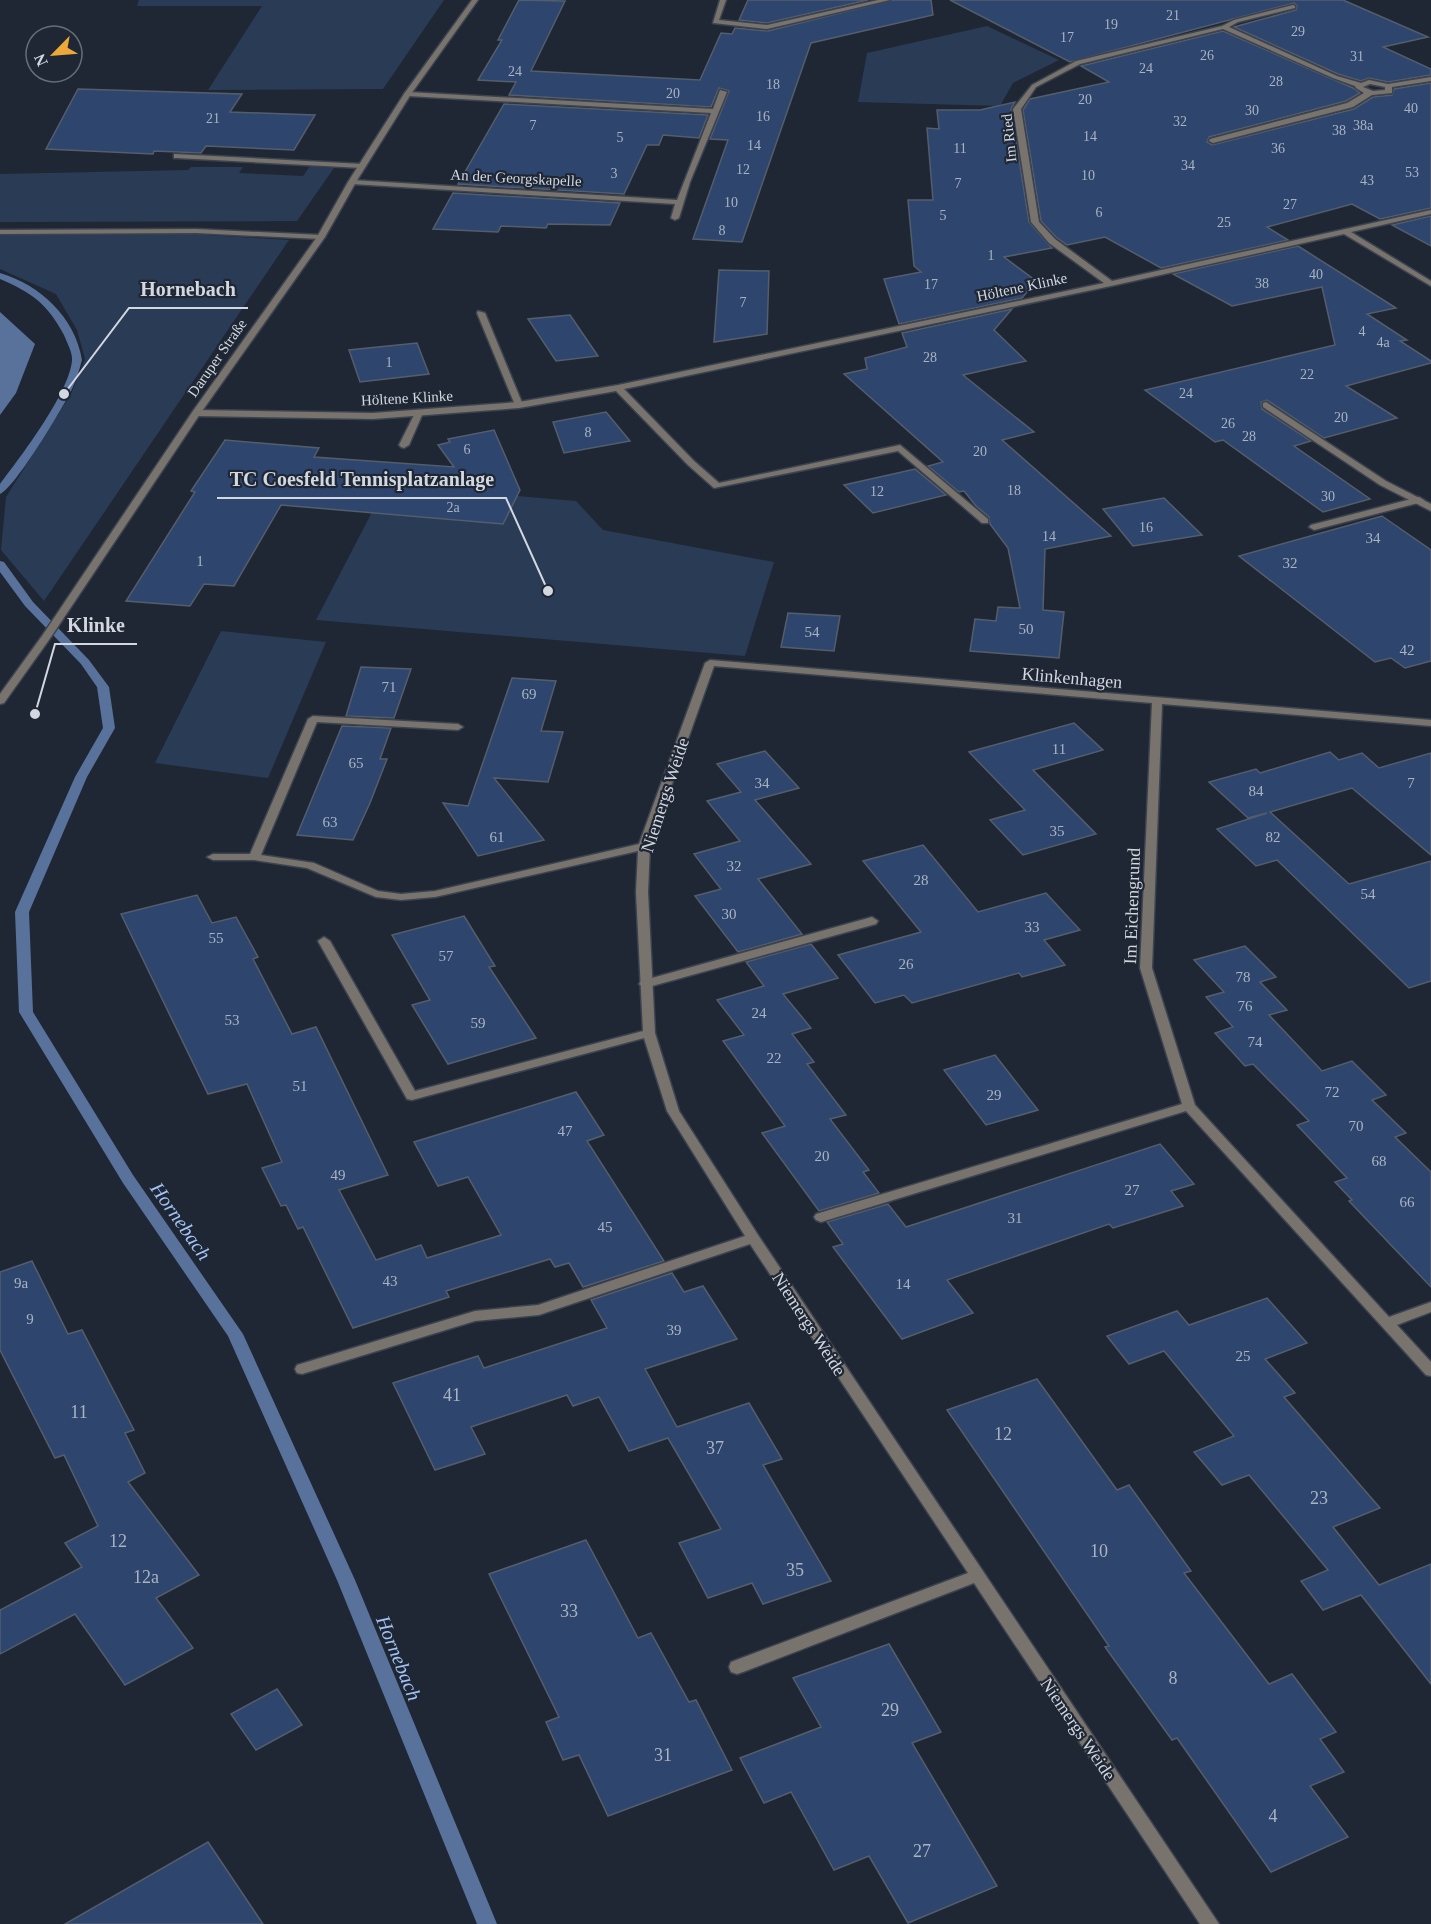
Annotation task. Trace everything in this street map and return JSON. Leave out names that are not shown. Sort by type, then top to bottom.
[{"type":"street","name":"Daruper Straße","points":[[0,701],[46,637],[196,413],[321,237],[352,182],[408,94],[475,0]]},
{"type":"street","points":[[723,0],[715,22],[767,27],[887,0]]},
{"type":"street","name":"Im Ried","points":[[1111,284],[1052,241],[1035,222],[1017,109],[1034,86],[1078,62],[1224,27],[1236,21],[1293,6]]},
{"type":"street","points":[[1224,27],[1335,77],[1359,85],[1369,82],[1388,86],[1431,79]]},
{"type":"street","points":[[1359,85],[1360,89],[1370,93]]},
{"type":"street","points":[[1213,141],[1350,105],[1370,93],[1389,91],[1388,86]]},
{"type":"street","points":[[675,218],[679,202],[723,92]]},
{"type":"street","points":[[408,94],[714,111]]},
{"type":"street","points":[[177,156],[362,166]]},
{"type":"street","name":"An der Georgskapelle","points":[[352,182],[679,202]]},
{"type":"street","name":"Höltene Klinke","points":[[196,413],[373,416],[519,405],[618,388],[1111,284],[1347,233],[1431,212]]},
{"type":"street","points":[[0,232],[196,231],[321,237]]},
{"type":"street","points":[[1347,233],[1431,284]]},
{"type":"street","points":[[481,313],[519,405]]},
{"type":"street","points":[[618,388],[691,463],[717,486],[900,448],[985,521]]},
{"type":"street","points":[[1266,405],[1383,483],[1431,508]]},
{"type":"street","points":[[404,445],[419,413]]},
{"type":"street","points":[[1314,527],[1419,500]]},
{"type":"street","name":"Klinkenhagen","points":[[710,663],[1431,723]]},
{"type":"street","name":"Niemergs Weide","points":[[710,663],[644,846],[642,892],[645,984],[650,1033],[673,1112],[753,1238],[1205,1923]]},
{"type":"street","name":"Im Eichengrund","points":[[1158,702],[1146,968],[1189,1106],[1389,1322],[1431,1371]]},
{"type":"street","points":[[254,857],[313,719],[458,727]]},
{"type":"street","points":[[213,857],[254,857],[310,865],[376,894],[401,897],[435,894],[644,846]]},
{"type":"street","points":[[645,984],[872,921]]},
{"type":"street","points":[[324,941],[412,1096],[650,1033]]},
{"type":"street","points":[[821,1217],[1189,1106]]},
{"type":"street","points":[[302,1369],[475,1316],[539,1310],[753,1238]]},
{"type":"street","points":[[1389,1322],[1431,1307]]},
{"type":"street","points":[[737,1667],[976,1576]]},
{"type":"shaded area","points":[[139,0],[444,0],[383,89],[208,90],[262,6],[137,6]]},
{"type":"shaded area","points":[[987,26],[1059,60],[1013,83],[1000,106],[858,102],[867,53]]},
{"type":"shaded area","points":[[310,166],[334,168],[297,221],[0,222],[0,174],[243,167],[239,173],[303,176]]},
{"type":"shaded area","points":[[190,234],[289,240],[44,601],[1,550],[6,497],[71,394],[85,359],[77,330],[56,294],[0,269],[0,235]]},
{"type":"shaded area","points":[[0,312],[35,344],[16,393],[0,415]]},
{"type":"shaded area","points":[[386,485],[576,501],[603,530],[774,562],[745,656],[316,620]]},
{"type":"shaded area","points":[[221,631],[326,642],[268,778],[155,763]]},
{"type":"building","points":[[519,0],[565,1],[531,71],[700,80],[721,33],[732,34],[735,28],[768,31],[892,0],[931,0],[933,15],[811,43],[742,242],[693,239],[728,140],[710,139],[729,91],[719,88],[711,107],[509,95],[516,82],[478,80],[502,40],[498,40]]},
{"type":"building","points":[[748,0],[868,0],[767,23],[739,20]]},
{"type":"building","points":[[950,0],[1343,0],[1428,37],[1383,47],[1431,69],[1431,75],[1388,82],[1369,78],[1361,81],[1338,74],[1234,27],[1296,10],[1297,6],[1294,3],[1070,62]]},
{"type":"building","points":[[1223,31],[1360,93],[1346,101],[1209,137],[1207,142],[1212,145],[1354,109],[1373,97],[1392,95],[1394,89],[1431,83],[1431,208],[1380,219],[1352,204],[1267,227],[1288,240],[1161,268],[1105,237],[1067,245],[1056,237],[1041,221],[1023,110],[1030,99],[1109,82],[1081,66]]},
{"type":"building","points":[[78,89],[242,94],[230,112],[315,115],[294,150],[206,146],[201,153],[154,151],[153,154],[46,149]]},
{"type":"building","points":[[1015,102],[1011,109],[1029,222],[1052,248],[1004,257],[1036,281],[1022,298],[899,324],[884,279],[921,272],[914,266],[908,200],[933,200],[927,128],[939,129],[937,110],[980,110]]},
{"type":"building","points":[[504,104],[708,115],[699,138],[663,135],[659,145],[647,145],[624,194],[458,184]]},
{"type":"building","points":[[453,193],[620,203],[610,225],[548,224],[546,228],[501,226],[498,232],[433,229]]},
{"type":"building","points":[[1431,216],[1431,246],[1392,225]]},
{"type":"building","points":[[1298,246],[1396,308],[1367,314],[1407,340],[1400,341],[1431,361],[1431,363],[1346,386],[1397,418],[1324,438],[1267,400],[1261,402],[1262,409],[1311,441],[1294,446],[1370,499],[1323,512],[1223,440],[1215,442],[1145,390],[1335,345],[1322,287],[1232,306],[1173,274]]},
{"type":"building","points":[[719,270],[769,271],[767,334],[714,342]]},
{"type":"building","points":[[1012,309],[994,330],[1026,361],[963,375],[1034,432],[1002,440],[1111,536],[1045,549],[1043,610],[1064,612],[1059,658],[970,651],[975,619],[996,621],[998,607],[1020,608],[1008,548],[990,524],[989,517],[964,491],[959,492],[928,466],[943,462],[844,374],[867,369],[865,358],[907,347],[902,333]]},
{"type":"building","points":[[570,315],[598,356],[556,361],[528,319]]},
{"type":"building","points":[[417,343],[429,374],[360,382],[349,350]]},
{"type":"building","points":[[606,412],[630,441],[564,453],[553,422]]},
{"type":"building","points":[[494,430],[520,490],[503,524],[281,505],[234,586],[204,584],[190,606],[126,601],[195,492],[191,491],[225,440],[319,448],[314,457],[454,467],[438,445],[450,442],[448,439]]},
{"type":"building","points":[[915,469],[946,495],[873,513],[844,485]]},
{"type":"building","points":[[1164,498],[1202,535],[1133,546],[1103,509]]},
{"type":"building","points":[[1382,516],[1431,550],[1431,661],[1405,668],[1391,658],[1375,662],[1239,556]]},
{"type":"building","points":[[788,613],[840,616],[834,651],[781,647]]},
{"type":"building","points":[[361,667],[411,669],[394,718],[346,716]]},
{"type":"building","points":[[512,678],[556,681],[541,731],[563,732],[548,782],[494,778],[544,840],[478,856],[443,803],[468,806]]},
{"type":"building","points":[[1074,723],[1103,750],[1033,770],[1096,834],[1023,855],[990,820],[1025,810],[969,752]]},
{"type":"building","points":[[342,726],[391,728],[380,759],[387,759],[370,803],[353,840],[297,835]]},
{"type":"building","points":[[765,751],[799,788],[755,800],[811,864],[758,879],[802,934],[738,952],[695,896],[721,889],[694,854],[740,841],[707,801],[741,792],[717,764]]},
{"type":"building","points":[[1330,752],[1339,760],[1362,753],[1379,768],[1431,753],[1431,855],[1352,788],[1270,812],[1349,884],[1431,861],[1431,981],[1409,988],[1277,860],[1256,866],[1217,829],[1267,813],[1248,818],[1209,782],[1256,769],[1260,773]]},
{"type":"building","points":[[923,845],[978,912],[1046,893],[1080,930],[1044,940],[1065,965],[1022,977],[1019,973],[912,1003],[904,995],[875,1003],[838,955],[921,932],[863,861]]},
{"type":"building","points":[[197,895],[212,923],[236,917],[258,957],[253,959],[292,1034],[316,1027],[388,1175],[339,1190],[376,1260],[421,1245],[427,1258],[501,1235],[468,1177],[438,1186],[414,1142],[576,1092],[604,1135],[587,1141],[664,1261],[583,1287],[569,1263],[555,1267],[550,1259],[446,1291],[449,1297],[353,1328],[303,1227],[298,1229],[286,1205],[281,1206],[262,1168],[282,1162],[247,1084],[208,1094],[121,914]]},
{"type":"building","points":[[464,916],[495,966],[489,967],[536,1038],[448,1064],[412,1005],[430,1000],[392,935]]},
{"type":"building","points":[[811,944],[838,978],[783,994],[811,1028],[792,1034],[814,1062],[807,1064],[846,1115],[830,1119],[869,1170],[863,1172],[879,1193],[819,1211],[762,1133],[785,1126],[723,1041],[744,1035],[717,1000],[764,986],[746,962]]},
{"type":"building","points":[[1245,946],[1276,977],[1260,982],[1287,1010],[1269,1015],[1322,1071],[1352,1061],[1386,1095],[1372,1100],[1406,1133],[1395,1137],[1431,1172],[1431,1287],[1349,1201],[1352,1200],[1335,1182],[1347,1178],[1297,1125],[1309,1121],[1253,1064],[1245,1066],[1215,1033],[1233,1027],[1206,997],[1224,992],[1194,960]]},
{"type":"building","points":[[995,1055],[1038,1110],[986,1125],[944,1070]]},
{"type":"building","points":[[1160,1144],[1194,1184],[1171,1191],[1183,1206],[1113,1228],[1109,1224],[947,1280],[973,1313],[902,1339],[833,1247],[843,1244],[827,1222],[888,1204],[906,1227]]},
{"type":"building","points":[[32,1261],[68,1334],[82,1330],[134,1430],[125,1433],[145,1473],[128,1482],[199,1575],[156,1598],[193,1648],[125,1685],[75,1614],[0,1654],[0,1610],[82,1567],[65,1543],[98,1526],[64,1455],[55,1458],[0,1350],[0,1272]]},
{"type":"building","points":[[672,1273],[684,1292],[703,1286],[737,1339],[645,1369],[677,1427],[749,1403],[782,1459],[763,1465],[831,1581],[763,1604],[752,1583],[708,1598],[679,1543],[721,1529],[668,1438],[629,1451],[599,1397],[573,1406],[567,1395],[471,1427],[485,1454],[435,1470],[393,1383],[478,1356],[484,1368],[607,1328],[591,1300]]},
{"type":"building","points":[[1267,1298],[1307,1343],[1265,1359],[1295,1393],[1284,1397],[1380,1508],[1333,1527],[1379,1585],[1431,1564],[1431,1684],[1361,1595],[1323,1610],[1301,1581],[1328,1570],[1249,1475],[1222,1485],[1194,1452],[1234,1436],[1164,1351],[1129,1364],[1107,1336],[1177,1311],[1189,1325]]},
{"type":"building","points":[[1037,1379],[1117,1490],[1129,1485],[1191,1571],[1184,1573],[1269,1684],[1292,1674],[1336,1732],[1320,1739],[1344,1772],[1310,1786],[1348,1837],[1271,1872],[1177,1738],[1172,1740],[1105,1647],[1109,1646],[947,1410]]},
{"type":"building","points":[[586,1540],[638,1638],[651,1633],[689,1702],[696,1700],[732,1770],[608,1816],[579,1755],[563,1760],[546,1722],[559,1717],[489,1574]]},
{"type":"building","points":[[889,1644],[941,1732],[912,1743],[997,1886],[908,1923],[869,1856],[834,1870],[791,1792],[764,1803],[740,1758],[821,1727],[793,1678]]},
{"type":"building","points":[[277,1689],[302,1725],[256,1750],[231,1714]]},
{"type":"building","points":[[208,1842],[263,1924],[65,1924]]},
{"type":"waterway","name":"Hornebach","points":[[0,276],[45,300],[65,328],[77,360],[74,373],[57,408],[0,491]]},
{"type":"waterway","name":"Hornebach","points":[[0,564],[29,604],[85,662],[103,687],[109,728],[81,777],[22,912],[26,1012],[128,1179],[235,1334],[346,1580],[487,1924]]},
{"type":"place","name":"Hornebach","points":[[64,394]]},
{"type":"place","name":"TC Coesfeld Tennisplatzanlage","points":[[548,591]]},
{"type":"place","name":"Klinke","points":[[35,714]]}]
